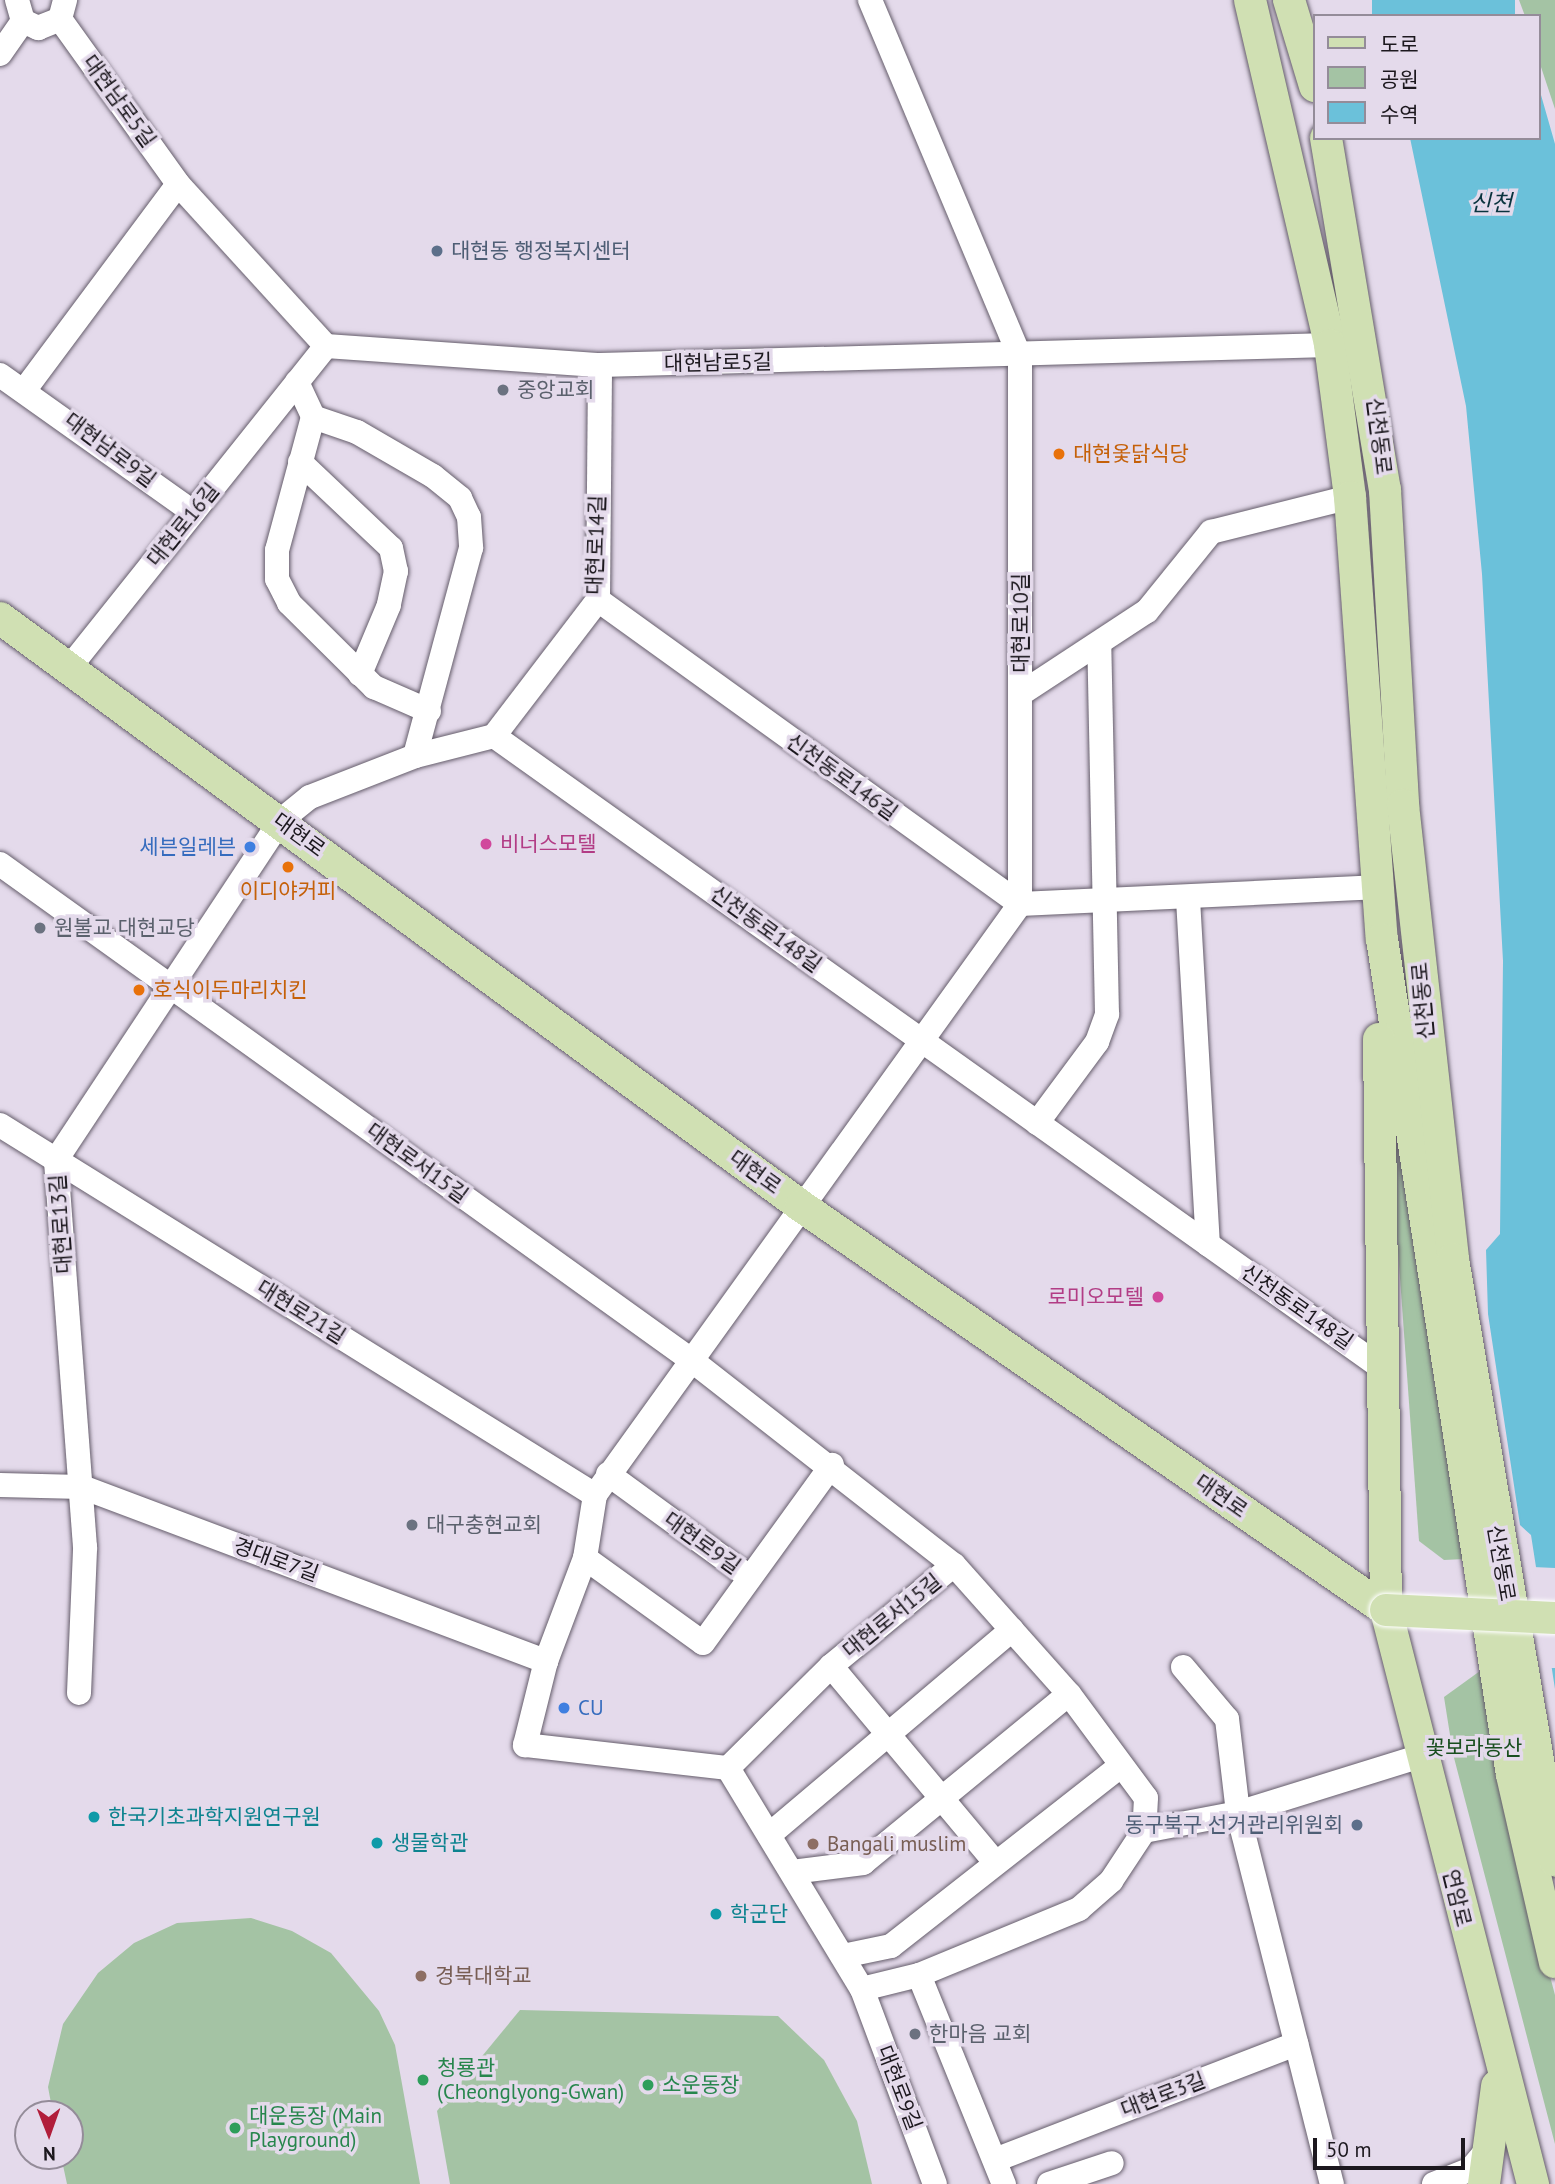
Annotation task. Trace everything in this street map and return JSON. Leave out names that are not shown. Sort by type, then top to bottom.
[{"type":"main road","name":"신천동로","points":[[1250,0],[1330,345],[1350,497],[1376,887],[1427,1260],[1509,1762],[1555,1962]]},
{"type":"main road","points":[[1289,0],[1314,83]]},
{"type":"main road","name":"신천동로","points":[[1326,140],[1385,490],[1403,805],[1452,1259],[1555,1860]]},
{"type":"main road","name":"대현로","points":[[0,618],[801,1206],[1386,1610]]},
{"type":"main road","name":"연암로","points":[[1376,887],[1385,1371],[1386,1610],[1529,2183]]},
{"type":"main road","points":[[1386,1610],[1555,1618]]},
{"type":"main road","points":[[1484,2184],[1494,2142],[1498,2057]]},
{"type":"street","name":"대현로10길","points":[[870,0],[1020,357],[1020,904]]},
{"type":"street","points":[[0,54],[20,10],[38,28],[62,10]]},
{"type":"street","name":"대현남로5길","points":[[62,10],[178,184],[326,346],[600,365],[1020,357],[1330,345]]},
{"type":"street","points":[[26,388],[178,184]]},
{"type":"street","name":"대현로16길","points":[[69,668],[326,346]]},
{"type":"street","name":"대현로14길","points":[[494,736],[598,600],[600,365]]},
{"type":"street","name":"대현남로9길","points":[[0,375],[26,388],[193,512]]},
{"type":"street","points":[[297,382],[313,417],[277,550],[277,579],[289,603],[374,687],[429,711]]},
{"type":"street","points":[[313,417],[357,432],[433,475],[460,498],[469,517],[471,548],[415,756]]},
{"type":"street","points":[[300,462],[391,548],[396,571],[388,605],[360,674]]},
{"type":"street","name":"신천동로","points":[[1099,645],[1147,611],[1186,569],[1211,532],[1350,497]]},
{"type":"street","name":"신천동로146길","points":[[598,600],[1020,904]]},
{"type":"street","points":[[1022,693],[1099,645]]},
{"type":"street","points":[[1037,1123],[1104,1031],[1099,645]]},
{"type":"street","points":[[280,821],[310,797],[415,756],[494,736]]},
{"type":"street","name":"신천동로148길","points":[[494,736],[1385,1371]]},
{"type":"street","name":"대현로13길","points":[[79,1693],[82,1488],[56,1160],[280,821]]},
{"type":"street","name":"대현로서15길","points":[[0,864],[690,1359],[832,1465],[954,1565],[1069,1694],[1119,1767],[1146,1798],[1144,1831]]},
{"type":"street","points":[[831,1666],[728,1768],[525,1745],[546,1661],[584,1558],[595,1495],[690,1359],[1020,904],[1188,899],[1376,887]]},
{"type":"street","points":[[1188,899],[1208,1244]]},
{"type":"street","name":"대현로21길","points":[[2,1131],[56,1160],[595,1495]]},
{"type":"street","points":[[749,1577],[832,1465]]},
{"type":"street","name":"대현로9길","points":[[584,1558],[703,1643],[749,1577],[608,1474]]},
{"type":"street","name":"경대로7길","points":[[0,1485],[82,1488],[546,1661]]},
{"type":"street","name":"대현로서15길","points":[[954,1565],[831,1666],[946,1798],[996,1863]]},
{"type":"street","points":[[769,1835],[886,1732],[1012,1630]]},
{"type":"street","points":[[1183,1667],[1227,1719],[1238,1813],[1332,2184]]},
{"type":"street","points":[[792,1872],[863,1863],[946,1798],[1069,1694]]},
{"type":"street","points":[[862,1989],[919,1975],[1079,1909],[1111,1881],[1144,1831],[1238,1813],[1421,1756]]},
{"type":"street","points":[[843,1956],[891,1946],[1119,1767]]},
{"type":"street","name":"대현로9길","points":[[728,1768],[862,1989],[935,2184]]},
{"type":"street","points":[[919,1975],[1004,2184]]},
{"type":"street","name":"대현로3길","points":[[995,2161],[1296,2044]]},
{"type":"street","points":[[1439,2183],[1471,2169],[1494,2142]]},
{"type":"street","points":[[1049,2184],[1112,2163]]},
{"type":"green space","points":[[1519,0],[1555,0],[1555,109],[1541,67],[1541,14],[1524,14]]},
{"type":"green space","points":[[1391,1064],[1464,1559],[1444,1560],[1419,1541],[1385,1070]]},
{"type":"green space","name":"꽃보라동산","points":[[1480,1671],[1514,1841],[1555,1995],[1555,2144],[1453,1754],[1444,1697]]},
{"type":"green space","points":[[251,1918],[292,1931],[331,1953],[379,2011],[395,2045],[420,2184],[67,2184],[64,2170],[84,2170],[84,2100],[50,2100],[48,2087],[63,2024],[98,1973],[134,1943],[177,1923]]},
{"type":"green space","name":"소운동장","points":[[520,2010],[778,2016],[824,2060],[857,2121],[872,2184],[450,2184],[437,2111]]},
{"type":"water","points":[[1372,0],[1515,0],[1515,14],[1372,14]]},
{"type":"water","name":"신천","points":[[1541,95],[1555,144],[1555,1689],[1531,1535],[1520,1525],[1488,1314],[1486,1250],[1500,1234],[1503,961],[1482,574],[1466,406],[1410,140],[1541,140]]},
{"type":"pier","points":[[1533,1567],[1555,1568],[1555,1668],[1548,1668]]},
{"type":"place","name":"대현동 행정복지센터","points":[[437,251]]},
{"type":"place","name":"중앙교회","points":[[503,390]]},
{"type":"place","name":"대현옻닭식당","points":[[1059,454]]},
{"type":"place","name":"비너스모텔","points":[[486,844]]},
{"type":"place","name":"세븐일레븐","points":[[250,847]]},
{"type":"place","name":"이디야커피","points":[[288,867]]},
{"type":"place","name":"원불교 대현교당","points":[[40,928]]},
{"type":"place","name":"호식이두마리치킨","points":[[139,990]]},
{"type":"place","name":"로미오모텔","points":[[1158,1297]]},
{"type":"place","name":"대구충현교회","points":[[412,1525]]},
{"type":"place","name":"CU","points":[[564,1708]]},
{"type":"place","name":"한국기초과학지원연구원","points":[[94,1817]]},
{"type":"place","name":"동구북구 선거관리위원회","points":[[1357,1825]]},
{"type":"place","name":"생물학관","points":[[377,1843]]},
{"type":"place","name":"Bangali muslim","points":[[813,1844]]},
{"type":"place","name":"학군단","points":[[716,1914]]},
{"type":"place","name":"경북대학교","points":[[421,1976]]},
{"type":"place","name":"한마음 교회","points":[[915,2034]]},
{"type":"place","name":"청룡관 (Cheonglyong-Gwan)","points":[[423,2080]]},
{"type":"place","name":"소운동장","points":[[648,2085]]},
{"type":"place","name":"대운동장 (Main Playground)","points":[[235,2128]]}]
